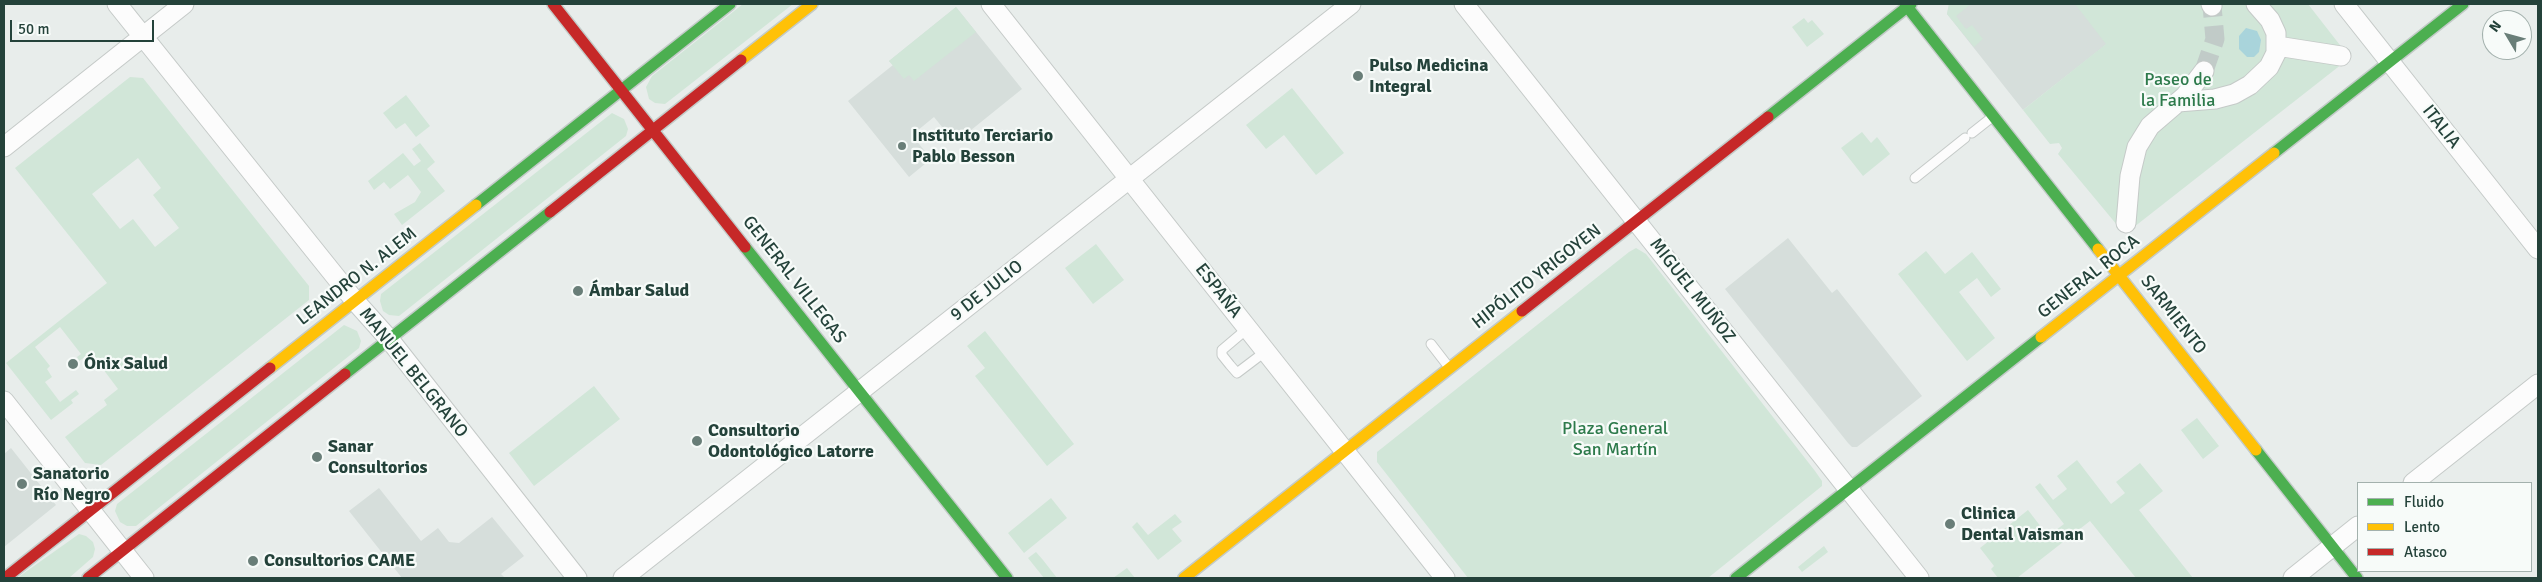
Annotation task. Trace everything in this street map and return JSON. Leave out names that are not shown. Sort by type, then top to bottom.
[{"type":"street","name":"MANUEL BELGRANO","points":[[117,4],[577,578]]},
{"type":"street","points":[[4,147],[184,4]]},
{"type":"street","name":"GENERAL VILLEGAS","points":[[553,4],[1007,578]]},
{"type":"street","name":"LEANDRO N. ALEM","points":[[5,578],[730,4]]},
{"type":"street","points":[[88,578],[812,4]]},
{"type":"street","name":"ESPAÑA","points":[[991,4],[1445,578]]},
{"type":"street","name":"9 DE JULIO","points":[[623,578],[1351,4]]},
{"type":"street","name":"MIGUEL MUÑOZ","points":[[1464,4],[1919,578]]},
{"type":"street","points":[[2178,102],[2215,99],[2242,90],[2257,80],[2269,67],[2277,46],[2276,34],[2270,20],[2256,4]]},
{"type":"street","name":"ITALIA","points":[[2344,4],[2538,249]]},
{"type":"street","name":"GENERAL ROCA","points":[[1736,578],[2463,4]]},
{"type":"street","name":"HIPÓLITO YRIGOYEN","points":[[1184,578],[1908,5]]},
{"type":"street","name":"SARMIENTO","points":[[1908,5],[1993,116],[2357,578]]},
{"type":"street","points":[[2277,46],[2341,56]]},
{"type":"street","points":[[2126,223],[2130,176],[2137,147],[2150,126],[2192,89],[2204,71]]},
{"type":"street","points":[[2414,482],[2538,384]]},
{"type":"street","points":[[4,401],[144,578]]},
{"type":"street","points":[[2293,578],[2357,527]]},
{"type":"lane","points":[[1915,178],[1993,116]]},
{"type":"lane","points":[[1248,328],[1222,350],[1222,355],[1237,373],[1266,351]]},
{"type":"lane","points":[[1431,344],[1450,368]]},
{"type":"shaded area","points":[[1949,4],[2158,4],[2023,110],[1947,14]]},
{"type":"shaded area","points":[[956,7],[1022,89],[955,143],[934,117],[912,135],[931,159],[909,177],[848,101],[893,65],[889,61]]},
{"type":"shaded area","points":[[1788,238],[1832,293],[1837,289],[1922,396],[1857,447],[1852,447],[1848,443],[1725,289]]},
{"type":"shaded area","name":"Sanatorio Río Negro","points":[[11,448],[56,505],[4,547],[4,454]]},
{"type":"shaded area","points":[[379,488],[421,541],[438,528],[449,542],[459,543],[492,517],[524,556],[501,574],[505,578],[402,578],[349,511]]},
{"type":"green space","points":[[743,4],[793,4],[665,104],[655,103],[649,99],[646,87],[652,76]]},
{"type":"green space","points":[[1949,4],[1971,4],[1956,16],[1966,29],[1972,25],[1983,39],[1974,47],[1947,14]]},
{"type":"green space","name":"Paseo de la Familia","points":[[2075,4],[2308,4],[2343,49],[2342,64],[2134,227],[2117,225],[2058,154],[2062,148],[2059,143],[2050,144],[2023,110],[2106,44]]},
{"type":"green space","points":[[956,7],[976,32],[914,81],[909,75],[904,79],[889,61]]},
{"type":"green space","points":[[1804,18],[1808,23],[1812,20],[1824,34],[1807,47],[1792,27]]},
{"type":"green space","points":[[130,77],[143,78],[309,286],[309,300],[101,465],[85,463],[65,437],[107,405],[104,400],[118,389],[91,353],[79,361],[77,357],[81,354],[60,327],[35,347],[50,366],[47,369],[52,377],[45,382],[60,402],[76,390],[79,394],[71,400],[73,403],[51,420],[6,363],[107,283],[15,168]],"holes":[[[138,158],[161,188],[153,195],[179,228],[155,247],[133,219],[120,229],[92,194]]]},
{"type":"green space","points":[[1292,88],[1344,153],[1316,175],[1284,135],[1266,149],[1246,125]]},
{"type":"green space","points":[[406,95],[430,126],[416,137],[405,123],[396,129],[383,113]]},
{"type":"green space","points":[[612,113],[624,119],[628,129],[626,136],[399,316],[389,315],[383,311],[380,301],[381,294]]},
{"type":"green space","points":[[1862,132],[1871,143],[1877,137],[1890,154],[1863,176],[1841,148]]},
{"type":"green space","points":[[420,143],[435,162],[427,169],[445,191],[402,225],[394,214],[415,202],[421,192],[408,175],[390,189],[384,182],[374,190],[368,181],[403,153],[414,166],[421,161],[412,149]]},
{"type":"green space","points":[[1096,244],[1124,280],[1093,304],[1065,268]]},
{"type":"green space","name":"Plaza General San Martín","points":[[1636,248],[1646,254],[1815,471],[1822,481],[1822,486],[1708,578],[1468,578],[1377,462],[1377,452]]},
{"type":"green space","points":[[1926,251],[1945,274],[1972,252],[2001,289],[1991,297],[1977,278],[1959,292],[1995,338],[1967,361],[1898,274]]},
{"type":"green space","points":[[344,325],[357,331],[361,341],[359,348],[136,526],[127,526],[120,522],[115,511],[117,504]]},
{"type":"green space","points":[[985,331],[1074,444],[1047,466],[975,376],[985,368],[967,346]]},
{"type":"green space","points":[[594,386],[620,419],[534,486],[509,453]]},
{"type":"green space","points":[[2197,418],[2219,446],[2203,459],[2181,430]]},
{"type":"green space","points":[[2077,460],[2111,504],[2125,493],[2116,482],[2140,463],[2163,491],[2139,510],[2193,578],[2136,578],[2090,521],[2017,578],[1998,578],[1991,569],[1994,566],[1980,548],[2028,510],[2048,536],[2064,524],[2035,487],[2040,483],[2053,500],[2067,489],[2057,476]]},
{"type":"green space","points":[[1051,498],[1067,518],[1024,553],[1008,533]]},
{"type":"green space","points":[[1175,514],[1182,522],[1172,529],[1182,541],[1158,560],[1132,527],[1137,522],[1148,535]]},
{"type":"green space","points":[[79,534],[86,536],[93,542],[95,549],[93,557],[69,578],[17,578]]},
{"type":"green space","points":[[1824,546],[1828,552],[1802,572],[1798,567]]},
{"type":"green space","points":[[1036,552],[1057,578],[1044,578],[1028,558]]},
{"type":"green space","points":[[1127,568],[1135,578],[1113,578]]},
{"type":"water","points":[[2246,28],[2257,31],[2261,40],[2259,52],[2254,57],[2247,57],[2239,49],[2239,36]]},
{"type":"tunnel","points":[[2204,71],[2215,39],[2212,6]]},
{"type":"traffic: fast","points":[[476,205],[730,4]]},
{"type":"traffic: fast","points":[[1905,4],[2098,249]]},
{"type":"traffic: fast","points":[[1768,117],[1911,4]]},
{"type":"traffic: fast","points":[[2274,153],[2463,4]]},
{"type":"traffic: fast","points":[[345,374],[550,212]]},
{"type":"traffic: fast","points":[[745,247],[1007,578]]},
{"type":"traffic: fast","points":[[1736,578],[2041,337]]},
{"type":"traffic: fast","points":[[2256,450],[2357,578]]},
{"type":"traffic: slow","points":[[741,60],[812,4]]},
{"type":"traffic: slow","points":[[2041,337],[2274,153]]},
{"type":"traffic: slow","points":[[270,368],[476,205]]},
{"type":"traffic: slow","points":[[2098,249],[2256,450]]},
{"type":"traffic: slow","points":[[1184,578],[1522,311]]},
{"type":"traffic: jam","points":[[553,4],[745,247]]},
{"type":"traffic: jam","points":[[550,212],[741,60]]},
{"type":"traffic: jam","points":[[1522,311],[1768,117]]},
{"type":"traffic: jam","points":[[5,578],[270,368]]},
{"type":"traffic: jam","points":[[88,578],[345,374]]},
{"type":"place","name":"Pulso Medicina Integral","points":[[1358,76]]},
{"type":"place","name":"Instituto Terciario Pablo Besson","points":[[902,146]]},
{"type":"place","name":"Ámbar Salud","points":[[578,291]]},
{"type":"place","name":"Ónix Salud","points":[[73,364]]},
{"type":"place","name":"Consultorio Odontológico Latorre","points":[[697,441]]},
{"type":"place","name":"Sanar Consultorios","points":[[317,457]]},
{"type":"place","name":"Sanatorio Río Negro","points":[[22,484]]},
{"type":"place","name":"Clinica Dental Vaisman","points":[[1950,524]]},
{"type":"place","name":"Consultorios CAME","points":[[253,561]]}]
